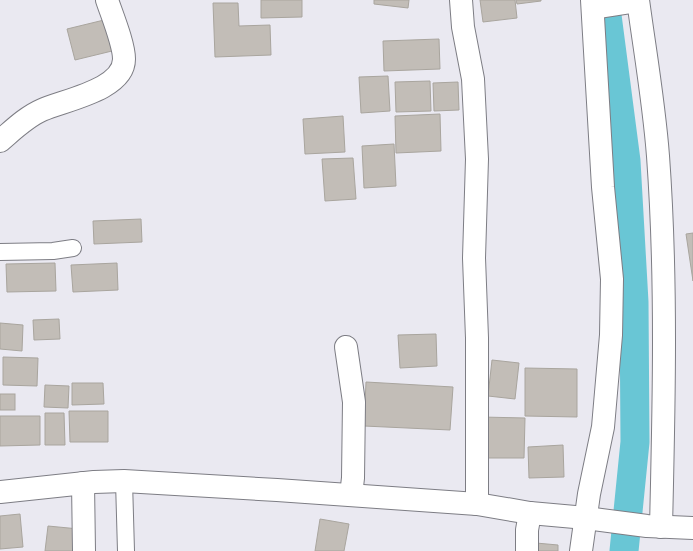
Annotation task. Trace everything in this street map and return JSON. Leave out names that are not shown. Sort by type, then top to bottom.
[{"type":"street","points":[[461,0],[463,27],[473,79],[477,159],[474,258],[477,338],[477,504]]},
{"type":"street","points":[[0,141],[17,126],[41,110],[99,89],[113,80],[122,70],[124,59],[108,1]]},
{"type":"street","points":[[581,551],[595,519],[611,335],[612,279],[603,187],[595,5],[636,1],[653,99],[658,156],[664,313],[654,526]]},
{"type":"street","points":[[346,347],[354,402],[353,478],[351,495]]},
{"type":"street","points":[[0,492],[83,483],[124,481],[477,504],[530,513],[654,526],[693,528]]},
{"type":"street","points":[[83,483],[84,551]]},
{"type":"street","points":[[527,551],[527,530],[530,513]]},
{"type":"lane","points":[[0,252],[53,251],[73,248]]},
{"type":"lane","points":[[124,481],[126,551]]},
{"type":"building","points":[[261,0],[302,0],[302,17],[261,18]]},
{"type":"building","points":[[374,0],[409,0],[408,8],[374,4]]},
{"type":"building","points":[[480,0],[515,0],[517,18],[483,22]]},
{"type":"building","points":[[516,0],[541,0],[541,1],[517,4]]},
{"type":"building","points":[[213,3],[238,3],[239,26],[270,25],[271,55],[215,57]]},
{"type":"building","points":[[104,20],[112,51],[75,60],[67,29]]},
{"type":"building","points":[[439,39],[440,69],[384,71],[383,41]]},
{"type":"building","points":[[388,76],[390,111],[361,113],[359,77]]},
{"type":"building","points":[[430,81],[431,111],[396,112],[395,82]]},
{"type":"building","points":[[458,82],[459,110],[434,111],[433,83]]},
{"type":"building","points":[[440,114],[441,151],[396,153],[395,116]]},
{"type":"building","points":[[343,116],[345,152],[305,154],[303,119]]},
{"type":"building","points":[[394,144],[396,186],[364,188],[362,146]]},
{"type":"building","points":[[353,158],[356,199],[325,201],[322,159]]},
{"type":"building","points":[[141,219],[142,242],[94,244],[93,221]]},
{"type":"building","points":[[693,233],[693,281],[686,234]]},
{"type":"building","points":[[55,263],[56,291],[7,292],[6,264]]},
{"type":"building","points":[[117,263],[118,290],[73,292],[71,265]]},
{"type":"building","points":[[59,319],[60,339],[34,340],[33,320]]},
{"type":"building","points":[[0,323],[23,325],[22,351],[0,349]]},
{"type":"building","points":[[436,334],[437,366],[400,368],[398,335]]},
{"type":"building","points":[[3,357],[38,358],[37,386],[3,385]]},
{"type":"building","points":[[492,360],[519,363],[515,399],[488,396]]},
{"type":"building","points":[[525,368],[577,369],[577,417],[525,416]]},
{"type":"building","points":[[366,382],[453,387],[450,430],[364,426]]},
{"type":"building","points":[[72,383],[103,383],[104,404],[72,405]]},
{"type":"building","points":[[45,385],[69,386],[68,408],[44,407]]},
{"type":"building","points":[[0,394],[15,394],[15,410],[0,410]]},
{"type":"building","points":[[69,411],[108,411],[108,442],[70,442]]},
{"type":"building","points":[[45,413],[64,413],[65,445],[45,445]]},
{"type":"building","points":[[0,416],[40,416],[40,445],[0,446]]},
{"type":"building","points":[[481,417],[525,418],[524,458],[481,458]]},
{"type":"building","points":[[563,445],[564,477],[529,478],[528,447]]},
{"type":"building","points":[[20,514],[23,547],[0,549],[0,516]]},
{"type":"building","points":[[320,519],[349,524],[344,551],[315,551]]},
{"type":"building","points":[[48,526],[79,529],[77,551],[45,551]]},
{"type":"building","points":[[536,543],[558,545],[558,551],[536,551]]},
{"type":"waterway","points":[[605,0],[626,161],[634,302],[635,442],[624,551]]}]
